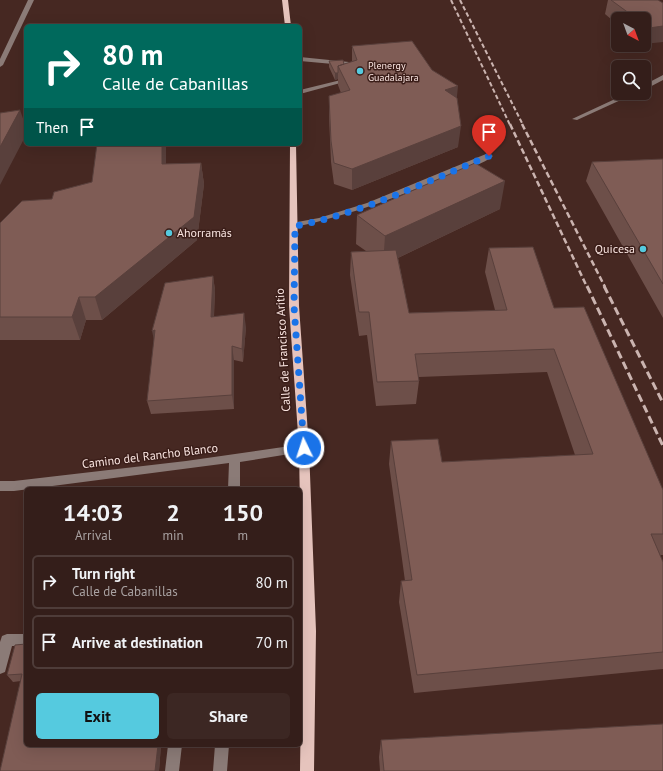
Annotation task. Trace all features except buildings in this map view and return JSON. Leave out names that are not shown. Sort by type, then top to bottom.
[{"type":"main road","points":[[285,0],[288,24]]},
{"type":"main road","name":"Calle de Francisco Aritio","points":[[293,146],[295,226],[294,306],[304,448],[307,771]]},
{"type":"street","points":[[0,65],[31,0]]},
{"type":"street","points":[[302,59],[347,63],[352,79],[302,92]]},
{"type":"street","points":[[651,84],[663,77]]},
{"type":"street","points":[[575,119],[617,100]]},
{"type":"street","points":[[295,226],[323,220],[365,207],[489,156]]},
{"type":"street","name":"Camino del Rancho Blanco","points":[[0,486],[14,486],[304,448]]},
{"type":"street","points":[[234,487],[235,458]]},
{"type":"street","points":[[0,667],[7,640],[24,640]]},
{"type":"street","points":[[172,771],[175,747]]},
{"type":"street","points":[[220,771],[222,747]]},
{"type":"railway","points":[[451,0],[510,125]]},
{"type":"railway","points":[[460,0],[523,125]]},
{"type":"railway","points":[[510,124],[587,287]]},
{"type":"railway","points":[[522,124],[605,287]]},
{"type":"railway","points":[[587,286],[663,446]]},
{"type":"railway","points":[[604,286],[663,403]]},
{"type":"place","name":"Plenergy Guadalajara","points":[[360,71]]},
{"type":"place","name":"Ahorramás","points":[[169,233]]},
{"type":"place","name":"Quicesa","points":[[643,249]]},
{"type":"route","points":[[304,448],[294,306],[295,226],[323,220],[365,207],[489,156]]}]
